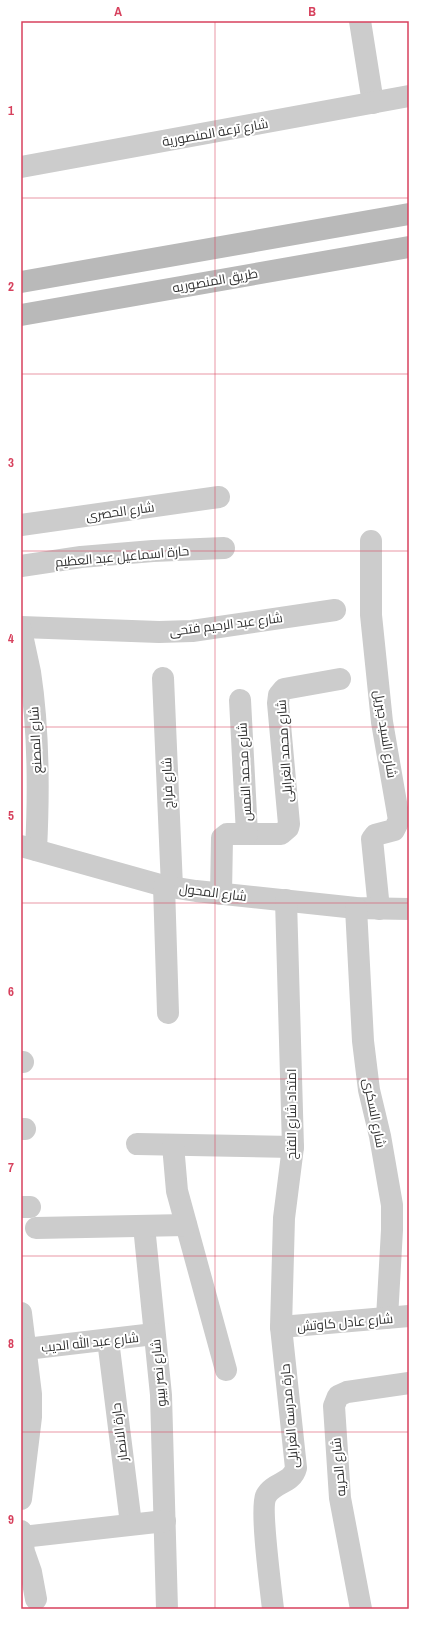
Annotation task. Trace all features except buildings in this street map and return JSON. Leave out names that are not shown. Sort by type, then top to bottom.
[{"type":"main road","points":[[21,282],[409,214]]},
{"type":"main road","points":[[258,240],[262,272]]},
{"type":"main road","name":"طريق المنصوريه","points":[[21,315],[409,247]]},
{"type":"street","points":[[360,21],[373,103]]},
{"type":"street","name":"شارع ترعة المنصورية","points":[[21,167],[409,96]]},
{"type":"street","name":"شارع الحصرى","points":[[21,525],[219,497]]},
{"type":"street","name":"شارع السيد جبريل","points":[[371,541],[371,615],[380,706],[399,820],[394,830],[375,835],[372,840],[379,909]]},
{"type":"street","name":"حارة اسماعيل عبد العظيم","points":[[21,566],[81,557],[152,551],[224,548]]},
{"type":"street","name":"شارع عبد الرحيم فتحى","points":[[21,627],[159,632],[192,631],[334,610]]},
{"type":"street","name":"شارع المصنع","points":[[21,630],[30,673],[36,738],[38,806],[28,848]]},
{"type":"street","name":"شارع فراج","points":[[163,678],[168,886],[168,1013]]},
{"type":"street","name":"شارع محمد الغرابلى","points":[[247,834],[281,834],[288,828],[289,824],[278,703],[279,695],[284,689],[340,679]]},
{"type":"street","name":"شارع محمد النمس","points":[[221,894],[222,838],[227,834],[247,834],[240,700]]},
{"type":"street","name":"شارع المحول","points":[[28,848],[168,886],[221,894],[356,908],[409,909]]},
{"type":"street","name":"امتداد شارع الفتح","points":[[281,1327],[284,1218],[293,1147],[286,900]]},
{"type":"street","name":"شارع السكرى","points":[[356,908],[363,1042],[369,1090],[380,1136],[392,1206],[387,1318]]},
{"type":"street","points":[[137,1144],[293,1147]]},
{"type":"street","points":[[173,1145],[177,1192],[226,1370]]},
{"type":"street","points":[[36,1228],[186,1225]]},
{"type":"street","name":"شارع نصر بيبو","points":[[144,1226],[161,1395],[167,1609]]},
{"type":"street","points":[[21,1313],[31,1394],[24,1442],[21,1500]]},
{"type":"street","name":"شارع عادل كاوتش","points":[[281,1327],[409,1316]]},
{"type":"street","name":"حارة مدرسه الغرابلى","points":[[273,1609],[264,1514],[265,1497],[271,1489],[292,1478],[296,1468],[281,1327]]},
{"type":"street","name":"شارع عبد الله الديب","points":[[26,1349],[154,1334]]},
{"type":"street","name":"حارة الانصار","points":[[108,1340],[131,1524]]},
{"type":"street","name":"شارع الحريه","points":[[361,1609],[340,1498],[334,1406],[338,1396],[347,1392],[409,1383]]},
{"type":"street","points":[[36,1600],[31,1572],[24,1552],[22,1534],[165,1521]]}]
